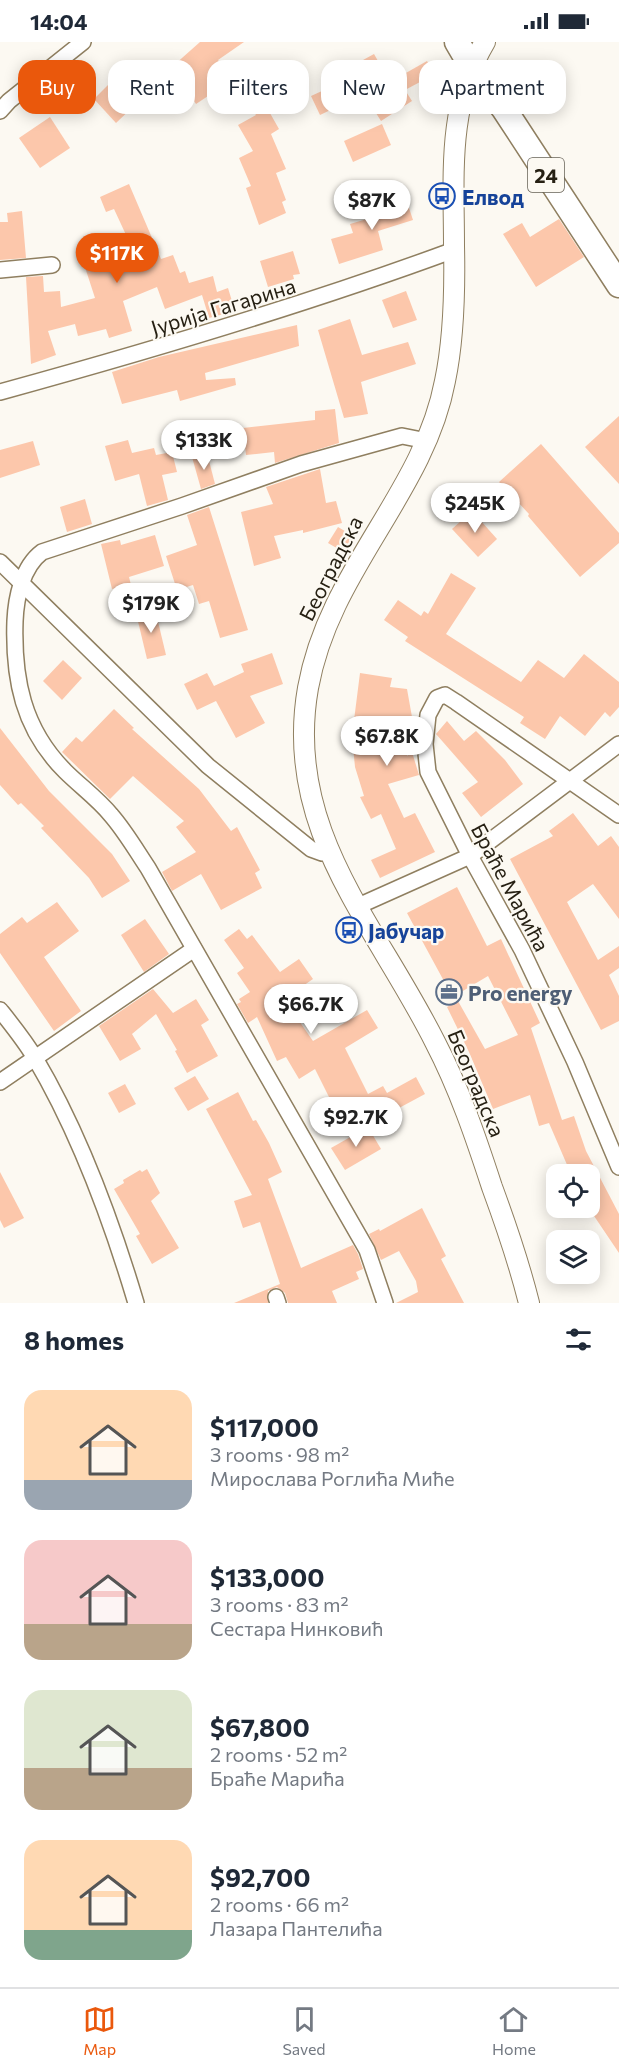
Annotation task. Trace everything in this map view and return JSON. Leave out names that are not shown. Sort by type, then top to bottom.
[{"type":"main road","name":"24","points":[[458,42],[468,60]]},
{"type":"main road","name":"24","points":[[507,114],[619,285]]},
{"type":"street","points":[[0,111],[9,101],[83,42]]},
{"type":"street","name":"Београдска","points":[[474,60],[485,42]]},
{"type":"street","name":"Београдска","points":[[457,114],[454,138],[454,250],[447,369],[439,411],[427,441],[350,573],[327,620],[314,662],[305,707],[306,780],[328,851],[356,907],[417,1008],[452,1078],[517,1258],[529,1303]]},
{"type":"street","name":"Јурија Гагарина","points":[[0,393],[205,334],[375,280],[454,250]]},
{"type":"street","points":[[0,270],[52,265]]},
{"type":"street","points":[[385,1303],[367,1250],[129,838],[111,815],[48,752],[25,712],[17,684],[15,611],[26,569],[42,552],[301,464],[402,436],[427,441]]},
{"type":"street","points":[[0,562],[208,766],[311,849],[322,853],[328,851]]},
{"type":"street","name":"Браће Марића","points":[[570,780],[445,695],[437,698],[428,715],[425,759],[436,789],[522,950],[575,1062],[619,1167]]},
{"type":"street","points":[[356,907],[470,856],[619,744]]},
{"type":"street","points":[[570,780],[619,815]]},
{"type":"street","points":[[0,1082],[194,949]]},
{"type":"street","points":[[0,1010],[34,1057],[95,1181],[136,1303]]},
{"type":"building","points":[[200,42],[244,42],[218,60],[207,60],[207,97],[196,104],[195,60],[180,60]]},
{"type":"building","points":[[374,54],[377,60],[363,60]]},
{"type":"building","points":[[419,66],[419,83],[407,89],[407,72]]},
{"type":"building","points":[[108,85],[108,114],[125,114],[116,123],[96,101],[96,97]]},
{"type":"building","points":[[321,91],[322,114],[320,115],[311,96]]},
{"type":"building","points":[[407,93],[412,101],[407,104]]},
{"type":"building","points":[[270,114],[279,129],[271,134],[286,169],[276,173],[286,200],[282,202],[286,213],[259,225],[246,188],[251,186],[239,158],[253,151],[238,125],[256,115]]},
{"type":"building","points":[[377,114],[392,114],[381,121]]},
{"type":"building","points":[[50,117],[70,148],[40,168],[19,138]]},
{"type":"building","points":[[382,124],[391,145],[353,162],[344,141]]},
{"type":"building","points":[[129,184],[161,259],[173,255],[180,273],[185,271],[189,283],[213,276],[217,292],[228,288],[235,311],[209,318],[202,295],[165,309],[157,287],[123,301],[132,331],[109,338],[106,329],[78,336],[75,324],[48,331],[56,355],[31,364],[26,277],[43,276],[44,292],[60,291],[61,307],[95,298],[82,258],[120,247],[117,241],[127,237],[114,209],[106,212],[100,197]]},
{"type":"building","points":[[404,193],[413,220],[378,231],[383,250],[339,264],[331,239],[353,233],[350,224],[384,214],[380,201]]},
{"type":"building","points":[[22,211],[26,258],[0,260],[0,222],[8,222],[7,213]]},
{"type":"building","points":[[559,219],[584,257],[536,287],[503,234],[522,223],[530,237]]},
{"type":"building","points":[[293,251],[300,274],[293,275],[294,279],[268,287],[260,261]]},
{"type":"building","points":[[406,291],[417,320],[393,328],[382,300]]},
{"type":"building","points":[[350,319],[362,355],[408,342],[416,364],[361,382],[368,414],[344,418],[318,330]]},
{"type":"building","points":[[297,325],[299,346],[205,373],[206,380],[235,378],[236,385],[180,401],[177,390],[122,404],[112,372],[159,357]]},
{"type":"building","points":[[335,409],[339,443],[275,463],[274,452],[246,455],[243,428],[315,420],[315,411]]},
{"type":"building","points":[[619,416],[619,484],[585,447]]},
{"type":"building","points":[[128,440],[132,453],[154,448],[156,455],[172,452],[177,472],[162,475],[168,500],[147,506],[139,474],[115,481],[105,446]]},
{"type":"building","points":[[33,441],[40,465],[0,478],[0,450]]},
{"type":"building","points":[[541,444],[619,533],[619,543],[580,577],[528,516],[529,514],[499,482]]},
{"type":"building","points":[[207,453],[215,484],[201,489],[192,457]]},
{"type":"building","points":[[320,469],[326,503],[336,501],[342,523],[303,533],[303,530],[274,536],[281,558],[254,566],[241,512],[273,504],[266,487]]},
{"type":"building","points":[[85,499],[92,524],[67,532],[60,507]]},
{"type":"building","points":[[209,507],[248,630],[220,638],[209,601],[199,604],[193,585],[177,590],[166,556],[197,545],[187,515]]},
{"type":"building","points":[[472,511],[497,539],[478,557],[452,529]]},
{"type":"building","points":[[338,527],[355,537],[345,553],[328,543]]},
{"type":"building","points":[[155,535],[164,566],[129,577],[131,585],[112,589],[101,544],[120,540],[121,545]]},
{"type":"building","points":[[451,573],[476,588],[446,634],[521,682],[538,660],[564,678],[584,654],[619,682],[619,707],[610,717],[605,712],[585,736],[560,716],[545,739],[520,723],[524,717],[405,641],[408,637],[384,620],[398,600],[421,616],[424,611],[428,614]]},
{"type":"building","points":[[155,609],[166,655],[147,659],[136,613]]},
{"type":"building","points":[[272,653],[283,684],[250,696],[265,723],[236,738],[216,701],[197,710],[184,684],[207,673],[214,686],[244,672],[241,664]]},
{"type":"building","points":[[63,660],[82,678],[62,700],[43,681]]},
{"type":"building","points":[[360,673],[392,678],[390,687],[407,689],[412,717],[407,756],[412,752],[419,775],[388,784],[404,818],[415,813],[435,852],[380,878],[371,860],[396,849],[381,814],[371,819],[360,797],[364,796],[355,767],[352,736]]},
{"type":"building","points":[[114,709],[134,728],[132,729],[199,789],[231,831],[237,827],[260,870],[255,873],[262,888],[221,910],[201,874],[172,891],[162,872],[196,852],[176,827],[184,821],[133,776],[110,799],[62,752],[76,737],[82,742]]},
{"type":"building","points":[[447,721],[464,741],[476,731],[505,760],[523,784],[481,817],[462,793],[478,782],[436,734]]},
{"type":"building","points":[[0,728],[49,791],[112,854],[130,881],[102,898],[89,878],[41,828],[44,826],[21,803],[18,805],[0,785]]},
{"type":"building","points":[[573,813],[598,846],[611,836],[619,847],[619,919],[593,884],[567,902],[598,960],[619,946],[619,968],[609,975],[619,996],[619,1021],[601,1030],[510,859],[553,836],[549,831]]},
{"type":"building","points":[[457,887],[487,946],[501,939],[540,1023],[531,1028],[562,1120],[574,1116],[593,1164],[567,1164],[549,1123],[539,1126],[530,1095],[493,1109],[447,1007],[458,1001],[485,1049],[518,1035],[488,976],[446,1001],[439,989],[445,983],[407,913]]},
{"type":"building","points":[[57,902],[79,931],[44,957],[81,1011],[54,1031],[0,953],[0,934],[22,917],[27,923]]},
{"type":"building","points":[[145,919],[169,954],[144,972],[121,935]]},
{"type":"building","points":[[239,929],[247,939],[252,935],[280,972],[299,959],[313,979],[284,999],[313,1041],[367,1010],[378,1028],[345,1048],[368,1094],[383,1086],[387,1093],[416,1077],[425,1094],[362,1128],[348,1103],[335,1109],[315,1069],[299,1079],[286,1057],[277,1061],[257,1017],[248,1023],[237,1004],[241,1002],[239,999],[250,992],[237,973],[244,968],[224,940]]},
{"type":"building","points":[[153,989],[173,1013],[196,999],[209,1020],[201,1025],[218,1056],[187,1073],[175,1051],[177,1050],[156,1014],[132,1034],[141,1049],[120,1061],[99,1026]]},
{"type":"building","points":[[195,1076],[209,1099],[188,1111],[174,1088]]},
{"type":"building","points":[[125,1084],[136,1104],[119,1113],[108,1093]]},
{"type":"building","points":[[238,1092],[253,1121],[256,1120],[269,1143],[282,1172],[268,1179],[301,1268],[353,1245],[358,1254],[363,1269],[356,1272],[359,1279],[332,1291],[337,1303],[288,1303],[285,1293],[277,1287],[268,1291],[268,1303],[234,1303],[280,1284],[260,1222],[243,1228],[234,1201],[252,1195],[206,1109]]},
{"type":"building","points":[[368,1127],[381,1149],[345,1170],[331,1148]]},
{"type":"building","points":[[147,1169],[160,1193],[151,1201],[179,1248],[152,1264],[136,1236],[140,1234],[114,1189],[124,1183],[123,1180],[140,1170],[142,1172]]},
{"type":"building","points":[[0,1172],[24,1218],[4,1228],[0,1220]]},
{"type":"building","points":[[600,1178],[619,1214],[619,1253],[595,1218],[600,1218]]},
{"type":"building","points":[[422,1208],[446,1256],[441,1259],[464,1303],[396,1303],[418,1292],[416,1281],[399,1251],[381,1260],[369,1234],[379,1229],[380,1231]]},
{"type":"place","name":"Елвод","points":[[442,196]]},
{"type":"place","name":"Јабучар","points":[[349,930]]},
{"type":"place","name":"Pro energy","points":[[449,992]]}]
